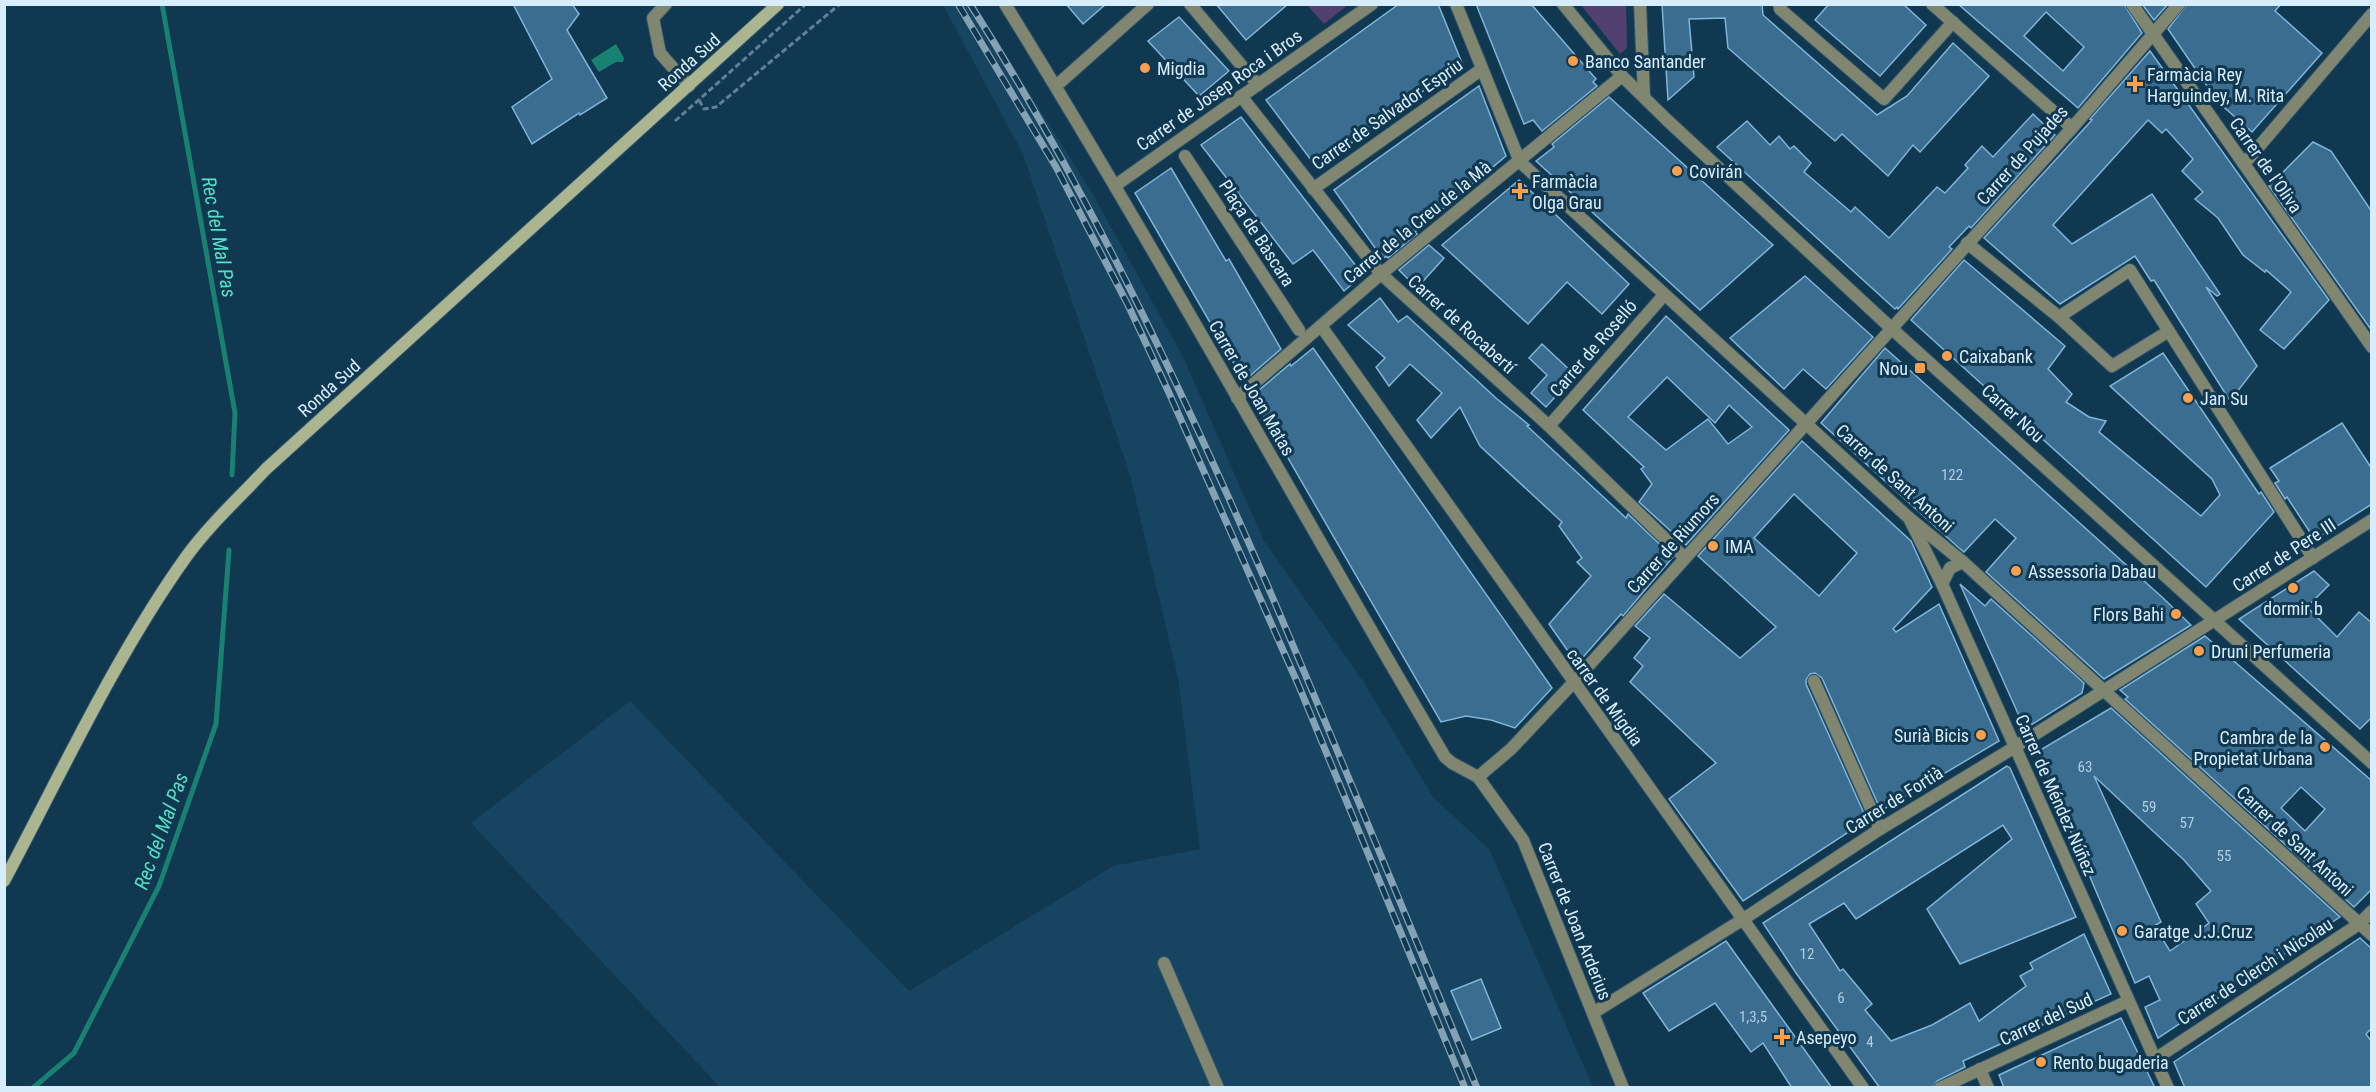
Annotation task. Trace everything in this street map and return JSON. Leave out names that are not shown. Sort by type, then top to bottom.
[{"type":"main road","name":"Ronda Sud","points":[[4,881],[143,623],[186,557],[214,524],[266,469],[778,4]]},
{"type":"street","points":[[666,4],[653,18],[660,53],[689,86]]},
{"type":"street","name":"Carrer de Joan Matas","points":[[1005,4],[1116,185],[1445,757],[1478,777]]},
{"type":"street","points":[[1056,86],[1148,4]]},
{"type":"street","points":[[1190,4],[1258,85]]},
{"type":"street","name":"Carrer de Josep Roca i Bros","points":[[1116,185],[1372,4]]},
{"type":"street","name":"Carrer de Sant Antoni","points":[[1456,4],[1520,162],[2372,935]]},
{"type":"street","name":"Carrer Nou","points":[[1563,4],[1622,76],[1891,328],[2372,763]]},
{"type":"street","points":[[1640,4],[1644,96]]},
{"type":"street","points":[[1779,4],[1780,9],[1884,99],[1953,22]]},
{"type":"street","points":[[1932,4],[2072,128]]},
{"type":"street","name":"Carrer de l'Oliva","points":[[2132,4],[2372,347]]},
{"type":"street","name":"Carrer de Pujades","points":[[1891,328],[2072,128],[2178,4]]},
{"type":"street","points":[[2244,164],[2372,14]]},
{"type":"street","name":"Carrer de Salvador Espriu","points":[[1313,189],[1482,69]]},
{"type":"street","name":"Carrer de la Creu de la Mà","points":[[1237,398],[1381,274],[1622,76]]},
{"type":"street","name":"Carrer de Rocabertí","points":[[1241,96],[1381,274],[1549,426],[1684,557]]},
{"type":"street","name":"Plaça de Bàscara","points":[[1185,156],[1299,330]]},
{"type":"street","points":[[1967,243],[2059,316],[2112,366],[2169,331]]},
{"type":"street","points":[[2059,316],[2130,270],[2313,558]]},
{"type":"street","name":"Carrer de Roselló","points":[[1549,426],[1664,295]]},
{"type":"street","name":"carrer de Migdia","points":[[1321,326],[1863,1088]]},
{"type":"street","name":"Carrer de Riumors","points":[[1478,777],[1511,748],[1574,683],[1684,557],[1891,328]]},
{"type":"street","name":"Carrer de Méndez Núñez","points":[[1910,518],[1942,584],[2168,1088]]},
{"type":"street","name":"Carrer de Pere III","points":[[2216,620],[2372,520]]},
{"type":"street","points":[[1942,584],[1950,568],[1963,562]]},
{"type":"street","name":"Carrer de Fortià","points":[[1593,1013],[1742,920],[1880,829],[2216,620]]},
{"type":"street","points":[[1814,681],[1880,829]]},
{"type":"street","name":"Carrer de Joan Arderius","points":[[1478,777],[1522,840],[1623,1088]]},
{"type":"street","name":"Carrer de Clerch i Nicolau","points":[[2155,1059],[2359,924],[2372,911]]},
{"type":"street","points":[[1164,963],[1218,1088]]},
{"type":"street","name":"Carrer del Sud","points":[[1940,1088],[2128,1001]]},
{"type":"street","points":[[1980,1069],[1988,1088]]},
{"type":"path","points":[[689,86],[705,109],[716,107],[840,4]]},
{"type":"shaded area","points":[[943,5],[975,5],[1092,193],[1183,357],[1264,541],[1363,681],[1433,797],[1489,849],[1593,1087],[720,1087],[471,823],[630,701],[909,991],[1113,866],[1200,849],[1178,678],[1130,475],[1023,154]]},
{"type":"shaded area","points":[[1307,5],[1348,5],[1324,24]]},
{"type":"shaded area","points":[[1581,5],[1626,5],[1627,48],[1620,54]]},
{"type":"shaded area","points":[[616,44],[624,58],[623,62],[616,62],[599,72],[591,60]]},
{"type":"building","points":[[513,4],[572,4],[579,14],[567,30],[607,98],[580,115],[579,113],[532,144],[512,107],[552,79]]},
{"type":"building","points":[[1066,4],[1106,4],[1083,24]]},
{"type":"building","points":[[1216,4],[1288,4],[1246,40]]},
{"type":"building","points":[[1399,4],[1438,4],[1462,63],[1317,168],[1266,100]]},
{"type":"building","points":[[1476,4],[1531,4],[1596,79],[1593,82],[1597,86],[1542,131],[1533,120],[1524,124]]},
{"type":"building","points":[[1662,4],[1762,4],[1763,15],[1877,115],[1907,96],[1953,43],[1989,76],[1920,152],[1913,145],[1888,176],[1842,134],[1835,141],[1728,48],[1725,18],[1689,19],[1694,77],[1668,100]]},
{"type":"building","points":[[1829,4],[1903,4],[1926,25],[1880,76],[1815,20]]},
{"type":"building","points":[[1958,4],[2124,4],[2142,33],[2078,108]],"holes":[[[2046,12],[2084,47],[2063,71],[2024,36]]]},
{"type":"building","points":[[2142,4],[2168,4],[2154,20]]},
{"type":"building","points":[[2187,4],[2281,4],[2275,11],[2322,53],[2252,132],[2218,102],[2168,29]]},
{"type":"building","points":[[1179,17],[1229,71],[1199,96],[1148,41]]},
{"type":"building","points":[[2150,51],[2329,300],[2284,349],[2260,330],[2291,292],[2266,270],[2265,272],[2243,255],[2218,218],[2195,199],[2203,192],[2182,171],[2193,159],[2166,129],[2162,133],[2148,120],[2053,225],[2072,244],[2152,194],[2220,294],[2217,296],[2206,287],[2257,366],[2230,401],[2154,280],[2151,281],[2135,256],[2060,304],[1984,238],[2092,120],[2090,119]]},
{"type":"building","points":[[1479,86],[1506,156],[1415,232],[1417,234],[1388,258],[1386,256],[1383,259],[1334,190]]},
{"type":"building","points":[[1609,97],[1773,245],[1700,310],[1536,161],[1554,147],[1552,144]]},
{"type":"building","points":[[2033,114],[2055,135],[1971,228],[1969,226],[1949,247],[1952,249],[1898,309],[1897,307],[1895,309],[1717,147],[1747,121],[1770,145],[1779,136],[1790,149],[1794,146],[1811,163],[1804,172],[1851,212],[1855,207],[1889,238],[1937,187],[1945,193],[1968,168],[1965,165],[1982,146],[1993,157]]},
{"type":"building","points":[[1241,117],[1363,275],[1344,291],[1313,250],[1293,264],[1201,145]]},
{"type":"building","points":[[2313,142],[2331,151],[2372,212],[2372,331],[2269,186]]},
{"type":"building","points":[[1171,168],[1226,261],[1229,259],[1281,349],[1244,381],[1135,193]]},
{"type":"building","points":[[1519,180],[1629,284],[1602,314],[1567,282],[1528,324],[1442,245]]},
{"type":"building","points":[[1429,245],[1444,258],[1417,288],[1399,270]]},
{"type":"building","points":[[1964,260],[2065,346],[2048,369],[2072,394],[2066,402],[2089,417],[2106,421],[2099,432],[2201,516],[2220,495],[2212,479],[2110,386],[2163,353],[2259,494],[2261,492],[2274,512],[2206,587],[1911,320]]},
{"type":"building","points":[[1805,276],[1873,337],[1826,389],[1803,369],[1784,389],[1730,338]]},
{"type":"building","points":[[1380,298],[1398,322],[1407,316],[1497,399],[1529,425],[1527,426],[1626,518],[1628,514],[1673,557],[1623,616],[1621,614],[1577,664],[1549,624],[1591,576],[1577,562],[1582,558],[1559,526],[1562,522],[1480,446],[1460,407],[1431,438],[1417,420],[1442,393],[1410,364],[1389,386],[1376,367],[1385,358],[1348,325]]},
{"type":"building","points":[[1666,316],[1789,430],[1686,545],[1639,502],[1652,484],[1641,469],[1644,467],[1583,410]],"holes":[[[1667,377],[1715,423],[1729,405],[1752,427],[1728,444],[1708,419],[1666,450],[1628,417]]]},
{"type":"building","points":[[1542,344],[1575,375],[1546,407],[1531,393],[1547,375],[1529,358]]},
{"type":"building","points":[[1313,348],[1552,688],[1515,728],[1491,720],[1466,716],[1441,722],[1252,396]]},
{"type":"building","points":[[1885,348],[2191,625],[2104,679],[1986,572],[2016,538],[1995,519],[1964,552],[1959,548],[1821,423]]},
{"type":"building","points":[[2342,423],[2372,469],[2372,504],[2315,540],[2275,483],[2279,481],[2270,468]]},
{"type":"building","points":[[1802,441],[1911,541],[1932,587],[1893,629],[1896,632],[1939,604],[1999,741],[1881,811],[1822,678],[1815,673],[1810,674],[1806,684],[1867,820],[1743,901],[1669,799],[1716,763],[1630,682],[1643,666],[1634,658],[1650,638],[1635,626],[1664,594],[1740,658],[1776,627],[1698,556]],"holes":[[[1794,494],[1857,553],[1819,596],[1754,538]]]},
{"type":"building","points":[[2314,571],[2329,585],[2307,607],[2337,637],[2359,612],[2372,623],[2372,717],[2360,729],[2239,619]]},
{"type":"building","points":[[1960,584],[1985,606],[1991,599],[2084,683],[2082,693],[2031,725],[2030,723],[2024,727]]},
{"type":"building","points":[[2205,636],[2372,781],[2372,889],[2354,907],[2125,699],[2128,697],[2120,690]],"holes":[[[2301,787],[2325,809],[2305,831],[2281,808]]]},
{"type":"building","points":[[2111,708],[2340,917],[2158,1038],[2145,1007],[2160,1000],[2149,976],[2135,983],[2037,752]],"holes":[[[2094,776],[2184,860],[2211,891],[2196,904],[2209,923],[2170,951],[2154,926],[2161,922]]]},
{"type":"building","points":[[2007,766],[2010,768],[2076,917],[1960,964],[1927,909],[2012,839],[2003,825],[1856,919],[1844,903],[1809,924],[1840,971],[1843,969],[1872,1004],[1865,1010],[1891,1041],[1932,1025],[1970,1003],[1979,1021],[2026,986],[2020,976],[2033,969],[2030,963],[2084,934],[2111,994],[1963,1061],[1965,1067],[1937,1081],[1932,1088],[1880,1088],[1796,973],[1763,923]]},
{"type":"building","points":[[2360,938],[2372,949],[2372,1028],[2366,1034],[2372,1042],[2372,1088],[2185,1088],[2174,1062]]},
{"type":"building","points":[[1726,941],[1832,1088],[1792,1088],[1763,1043],[1751,1052],[1715,1003],[1669,1031],[1643,993]]},
{"type":"building","points":[[1481,979],[1501,1028],[1472,1040],[1451,991]]},
{"type":"building","points":[[2121,1018],[2155,1088],[2004,1088],[1999,1075]]},
{"type":"waterway","name":"Rec del Mal Pas","points":[[162,4],[235,413],[232,475]]},
{"type":"waterway","name":"Rec del Mal Pas","points":[[33,1088],[74,1053],[159,886],[216,724],[229,550]]},
{"type":"railway","points":[[958,4],[1056,167],[1128,305],[1298,684],[1465,1088]]},
{"type":"railway","points":[[970,4],[1013,74],[1092,215],[1200,434],[1293,645],[1477,1088]]},
{"type":"place","name":"Banco Santander","points":[[1573,61]]},
{"type":"place","name":"Migdia","points":[[1145,68]]},
{"type":"place","name":"Farmàcia Rey Harguindey, M. Rita","points":[[2135,84]]},
{"type":"place","name":"Covirán","points":[[1677,171]]},
{"type":"place","name":"Farmàcia Olga Grau","points":[[1520,191]]},
{"type":"place","name":"Caixabank","points":[[1947,356]]},
{"type":"place","name":"Nou","points":[[1920,368]]},
{"type":"place","name":"Jan Su","points":[[2188,398]]},
{"type":"place","name":"IMA","points":[[1713,546]]},
{"type":"place","name":"Assessoria Dabau","points":[[2016,571]]},
{"type":"place","name":"dormir b","points":[[2293,588]]},
{"type":"place","name":"Flors Bahi","points":[[2176,614]]},
{"type":"place","name":"Druni Perfumeria","points":[[2199,651]]},
{"type":"place","name":"Surià Bicis","points":[[1981,735]]},
{"type":"place","name":"Cambra de la Propietat Urbana","points":[[2325,747]]},
{"type":"place","name":"Garatge J.J.Cruz","points":[[2122,931]]},
{"type":"place","name":"Asepeyo","points":[[1782,1037]]},
{"type":"place","name":"Rento bugaderia","points":[[2041,1062]]}]
